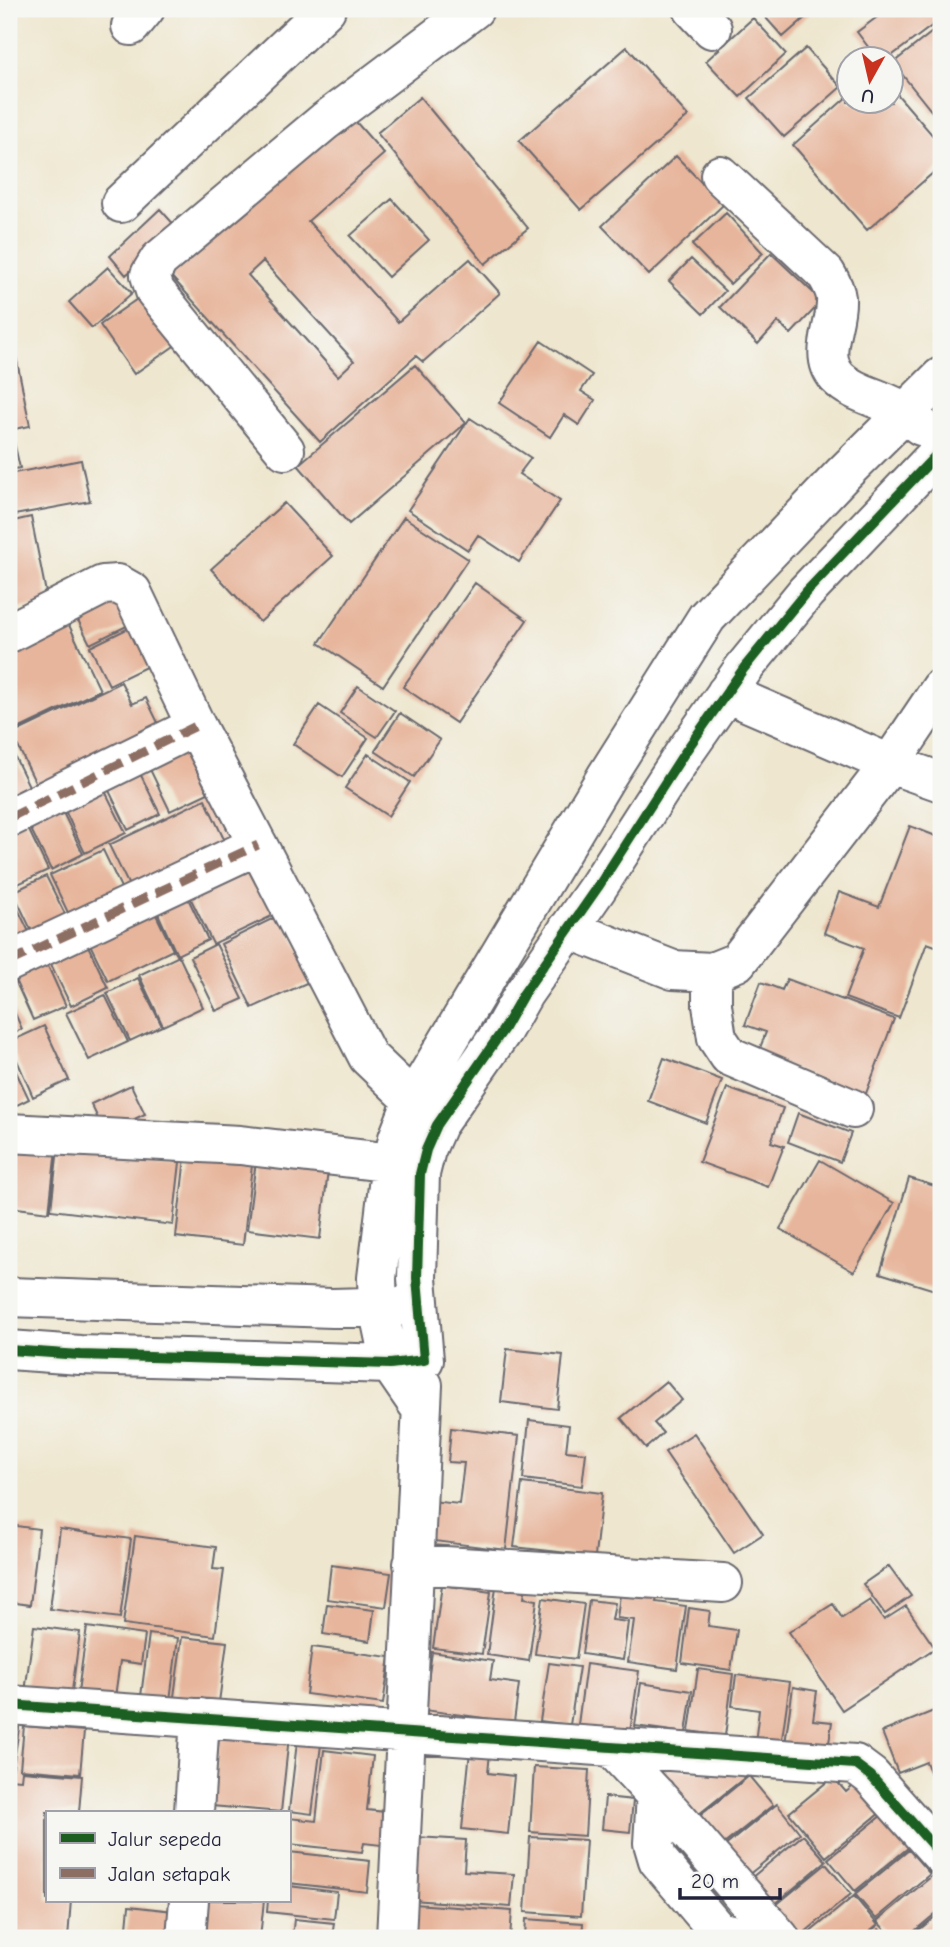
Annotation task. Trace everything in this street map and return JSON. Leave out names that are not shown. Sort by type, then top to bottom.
[{"type":"street","points":[[121,203],[326,9]]},
{"type":"street","points":[[285,450],[155,291],[150,275],[159,260],[325,121],[474,9]]},
{"type":"street","points":[[396,1938],[421,1409],[407,1362],[378,1307],[377,1278],[398,1138],[503,1030],[524,993],[726,693],[806,592],[941,447],[904,412],[846,384],[836,376],[828,347],[835,314],[833,285],[826,274],[720,175]]},
{"type":"street","points":[[407,1362],[419,1305],[417,1278],[421,1174],[430,1103],[467,1007],[606,777],[707,617],[941,377]]},
{"type":"street","points":[[9,633],[103,585],[118,584],[132,592],[197,726],[369,1057],[430,1103]]},
{"type":"street","points":[[568,929],[673,970],[712,972],[737,962],[890,764],[941,688]]},
{"type":"street","points":[[726,693],[890,764],[941,782]]},
{"type":"street","points":[[9,818],[197,726]]},
{"type":"street","points":[[9,962],[258,845]]},
{"type":"street","points":[[712,972],[716,1038],[729,1056],[853,1109]]},
{"type":"street","points":[[9,1133],[240,1145],[393,1163]]},
{"type":"street","points":[[9,1297],[332,1308],[419,1305]]},
{"type":"street","points":[[80,1355],[82,1300]]},
{"type":"street","points":[[9,1350],[80,1355],[407,1362]]},
{"type":"street","points":[[414,1564],[723,1583]]},
{"type":"street","points":[[9,1705],[855,1764],[872,1776],[941,1855]]},
{"type":"street","points":[[194,1811],[201,1718]]},
{"type":"street","points":[[612,1748],[774,1932]]},
{"type":"street","points":[[186,1938],[189,1902]]},
{"type":"building","points":[[758,9],[815,9],[783,37]]},
{"type":"building","points":[[888,9],[927,9],[937,22],[904,47],[868,46],[857,32]]},
{"type":"building","points":[[753,18],[786,54],[740,97],[706,61]]},
{"type":"building","points":[[941,25],[941,106],[933,113],[904,77],[904,54]]},
{"type":"building","points":[[627,47],[688,116],[581,210],[519,141]]},
{"type":"building","points":[[806,48],[834,79],[834,93],[784,137],[749,98]]},
{"type":"building","points":[[420,97],[528,228],[485,264],[377,133]]},
{"type":"building","points":[[904,102],[941,145],[941,166],[867,230],[793,145],[834,108],[834,116],[904,116]]},
{"type":"building","points":[[349,114],[384,154],[308,221],[398,322],[470,259],[500,293],[423,362],[416,356],[320,442],[169,274]],"holes":[[[263,261],[354,361],[338,376],[248,275]]]},
{"type":"building","points":[[676,156],[723,205],[649,275],[602,226]]},
{"type":"building","points":[[392,199],[429,240],[388,277],[350,236]]},
{"type":"building","points":[[160,209],[177,228],[126,275],[110,256]]},
{"type":"building","points":[[726,213],[763,253],[730,284],[692,245]]},
{"type":"building","points":[[771,253],[822,301],[791,334],[778,322],[758,344],[720,307]]},
{"type":"building","points":[[691,259],[725,291],[703,314],[669,281]]},
{"type":"building","points":[[108,267],[132,293],[92,328],[69,302]]},
{"type":"building","points":[[143,295],[177,344],[134,374],[100,325]]},
{"type":"building","points":[[13,341],[30,426],[9,430],[9,342]]},
{"type":"building","points":[[541,341],[592,375],[581,391],[595,400],[579,425],[564,415],[550,437],[499,403]]},
{"type":"building","points":[[415,365],[466,423],[349,524],[298,465]]},
{"type":"building","points":[[470,418],[531,458],[519,474],[560,501],[519,562],[478,535],[468,550],[408,510]]},
{"type":"building","points":[[12,433],[20,468],[9,470],[9,434]]},
{"type":"building","points":[[81,460],[90,501],[9,516],[9,474]]},
{"type":"building","points":[[284,503],[333,556],[260,622],[211,569]]},
{"type":"building","points":[[31,517],[48,603],[9,610],[9,522]]},
{"type":"building","points":[[404,517],[468,559],[383,686],[319,643]]},
{"type":"building","points":[[475,583],[527,620],[456,723],[403,687]]},
{"type":"building","points":[[118,597],[131,624],[90,644],[76,616]]},
{"type":"building","points":[[67,621],[100,690],[16,730],[9,715],[9,649]]},
{"type":"building","points":[[133,626],[152,664],[109,685],[90,647]]},
{"type":"building","points":[[121,682],[132,704],[146,698],[162,731],[39,790],[12,734]]},
{"type":"building","points":[[358,686],[395,711],[377,737],[340,713]]},
{"type":"building","points":[[319,705],[368,738],[342,777],[293,744]]},
{"type":"building","points":[[400,713],[440,740],[414,777],[375,751]]},
{"type":"building","points":[[183,741],[208,793],[170,811],[145,759]]},
{"type":"building","points":[[9,745],[29,786],[9,796]]},
{"type":"building","points":[[368,754],[410,782],[388,816],[345,788]]},
{"type":"building","points":[[133,759],[160,814],[128,830],[101,774]]},
{"type":"building","points":[[99,779],[126,833],[85,853],[59,798]]},
{"type":"building","points":[[56,798],[83,854],[51,870],[23,813]]},
{"type":"building","points":[[205,799],[230,852],[135,898],[109,845]]},
{"type":"building","points":[[23,818],[48,870],[16,885],[9,870],[9,824]]},
{"type":"building","points":[[910,826],[941,838],[941,948],[927,943],[899,1018],[845,998],[864,948],[824,933],[839,892],[879,907]]},
{"type":"building","points":[[103,850],[126,898],[73,923],[50,875]]},
{"type":"building","points":[[250,859],[276,914],[213,944],[186,889]]},
{"type":"building","points":[[46,876],[70,924],[36,940],[13,892]]},
{"type":"building","points":[[184,890],[208,940],[177,955],[154,905]]},
{"type":"building","points":[[9,891],[31,936],[9,956]]},
{"type":"building","points":[[149,900],[173,950],[108,981],[84,932]]},
{"type":"building","points":[[282,914],[313,980],[252,1008],[221,944]]},
{"type":"building","points":[[82,933],[108,988],[71,1006],[45,952]]},
{"type":"building","points":[[216,944],[243,999],[216,1011],[190,957]]},
{"type":"building","points":[[42,953],[66,1006],[33,1020],[9,967]]},
{"type":"building","points":[[179,956],[203,1007],[163,1026],[139,975]]},
{"type":"building","points":[[138,978],[162,1026],[130,1041],[107,993]]},
{"type":"building","points":[[787,979],[894,1019],[865,1096],[757,1056],[766,1032],[745,1025],[761,982],[782,990]]},
{"type":"building","points":[[105,995],[128,1042],[89,1060],[66,1013]]},
{"type":"building","points":[[9,1000],[22,1029],[9,1035]]},
{"type":"building","points":[[44,1026],[69,1080],[33,1097],[9,1042]]},
{"type":"building","points":[[9,1057],[29,1099],[9,1109]]},
{"type":"building","points":[[664,1058],[722,1080],[706,1123],[648,1101]]},
{"type":"building","points":[[131,1085],[145,1114],[105,1133],[91,1104]]},
{"type":"building","points":[[727,1088],[783,1108],[771,1142],[784,1146],[768,1187],[699,1162]]},
{"type":"building","points":[[798,1113],[851,1133],[840,1162],[788,1142]]},
{"type":"building","points":[[9,1143],[56,1149],[49,1212],[9,1207]]},
{"type":"building","points":[[58,1148],[180,1162],[173,1225],[51,1210]]},
{"type":"building","points":[[185,1157],[252,1165],[243,1245],[176,1237]]},
{"type":"building","points":[[820,1160],[894,1203],[854,1272],[780,1229]]},
{"type":"building","points":[[256,1161],[328,1170],[320,1239],[247,1230]]},
{"type":"building","points":[[909,1178],[941,1188],[941,1292],[880,1273]]},
{"type":"building","points":[[507,1349],[563,1355],[557,1409],[501,1402]]},
{"type":"building","points":[[666,1381],[682,1400],[654,1423],[663,1433],[646,1448],[621,1418]]},
{"type":"building","points":[[529,1420],[569,1425],[566,1451],[586,1453],[582,1486],[523,1479]]},
{"type":"building","points":[[451,1428],[519,1436],[506,1550],[426,1540],[431,1501],[459,1504],[464,1463],[448,1462]]},
{"type":"building","points":[[694,1433],[763,1534],[734,1553],[665,1452]]},
{"type":"building","points":[[522,1483],[602,1493],[595,1556],[514,1547]]},
{"type":"building","points":[[9,1525],[39,1529],[30,1605],[9,1602]]},
{"type":"building","points":[[60,1529],[131,1539],[120,1618],[50,1609]]},
{"type":"building","points":[[135,1536],[216,1547],[213,1569],[224,1570],[215,1636],[123,1624]]},
{"type":"building","points":[[331,1565],[391,1573],[386,1607],[327,1599]]},
{"type":"building","points":[[889,1566],[911,1596],[885,1614],[863,1584]]},
{"type":"building","points":[[442,1585],[491,1592],[482,1654],[433,1648]]},
{"type":"building","points":[[496,1587],[525,1591],[524,1598],[537,1600],[529,1661],[487,1655]]},
{"type":"building","points":[[621,1587],[658,1592],[656,1602],[686,1606],[677,1669],[628,1662],[634,1620],[617,1618]]},
{"type":"building","points":[[543,1598],[584,1604],[576,1659],[535,1654]]},
{"type":"building","points":[[589,1600],[615,1603],[612,1620],[628,1622],[623,1660],[582,1654]]},
{"type":"building","points":[[870,1600],[884,1620],[906,1606],[935,1648],[842,1710],[789,1632],[833,1604],[842,1618]]},
{"type":"building","points":[[327,1604],[374,1610],[370,1641],[323,1634]]},
{"type":"building","points":[[689,1608],[710,1611],[708,1626],[737,1630],[731,1670],[682,1663]]},
{"type":"building","points":[[34,1626],[80,1632],[71,1698],[25,1692]]},
{"type":"building","points":[[87,1627],[145,1635],[141,1664],[120,1661],[114,1704],[77,1699]]},
{"type":"building","points":[[149,1634],[178,1638],[169,1708],[140,1704]]},
{"type":"building","points":[[182,1637],[227,1642],[218,1710],[173,1704]]},
{"type":"building","points":[[312,1647],[390,1657],[383,1704],[306,1694]]},
{"type":"building","points":[[432,1652],[493,1661],[490,1680],[519,1684],[514,1722],[424,1710]]},
{"type":"building","points":[[549,1663],[579,1667],[570,1725],[540,1721]]},
{"type":"building","points":[[586,1664],[639,1671],[629,1739],[577,1732]]},
{"type":"building","points":[[698,1669],[733,1674],[725,1736],[689,1731]]},
{"type":"building","points":[[736,1675],[790,1682],[781,1746],[755,1743],[759,1710],[732,1706]]},
{"type":"building","points":[[641,1683],[692,1691],[686,1733],[635,1726]]},
{"type":"building","points":[[793,1687],[817,1691],[813,1720],[832,1722],[828,1750],[785,1744]]},
{"type":"building","points":[[941,1708],[941,1773],[932,1777],[926,1762],[898,1773],[882,1732]]},
{"type":"building","points":[[24,1726],[84,1731],[80,1774],[20,1769]]},
{"type":"building","points":[[9,1727],[19,1728],[12,1775],[9,1775]]},
{"type":"building","points":[[220,1728],[289,1736],[281,1811],[212,1806]]},
{"type":"building","points":[[297,1742],[321,1745],[312,1814],[289,1811]]},
{"type":"building","points":[[324,1750],[373,1756],[367,1810],[385,1812],[381,1845],[364,1843],[362,1852],[290,1844],[290,1818],[316,1821]]},
{"type":"building","points":[[470,1751],[490,1753],[488,1773],[514,1776],[508,1834],[462,1829]]},
{"type":"building","points":[[534,1767],[589,1770],[585,1836],[530,1832]]},
{"type":"building","points":[[645,1767],[748,1775],[689,1822]]},
{"type":"building","points":[[22,1771],[82,1776],[79,1811],[46,1811],[46,1902],[71,1902],[68,1938],[9,1938],[9,1779],[21,1780]]},
{"type":"building","points":[[749,1776],[773,1805],[714,1852],[691,1823]]},
{"type":"building","points":[[833,1777],[846,1792],[857,1783],[881,1812],[826,1857],[789,1813]]},
{"type":"building","points":[[605,1797],[633,1800],[630,1832],[602,1829]]},
{"type":"building","points":[[777,1804],[800,1833],[742,1880],[719,1851]]},
{"type":"building","points":[[887,1811],[914,1843],[855,1891],[828,1859]]},
{"type":"building","points":[[803,1835],[826,1861],[768,1910],[745,1883]]},
{"type":"building","points":[[416,1837],[466,1840],[464,1871],[514,1874],[511,1907],[412,1900]]},
{"type":"building","points":[[530,1837],[586,1840],[581,1916],[525,1912]]},
{"type":"building","points":[[909,1850],[930,1874],[876,1919],[855,1894]]},
{"type":"building","points":[[290,1852],[370,1861],[367,1892],[290,1883]]},
{"type":"building","points":[[826,1864],[851,1894],[798,1938],[770,1910]]},
{"type":"building","points":[[937,1872],[941,1877],[941,1909],[906,1938],[892,1938],[877,1921]]},
{"type":"building","points":[[290,1886],[337,1892],[334,1919],[267,1912],[268,1902],[290,1902]]},
{"type":"building","points":[[854,1896],[878,1925],[862,1938],[803,1938]]},
{"type":"building","points":[[201,1902],[264,1902],[260,1938],[197,1938]]},
{"type":"building","points":[[414,1904],[512,1911],[510,1938],[411,1935]]},
{"type":"building","points":[[129,1906],[173,1911],[170,1938],[126,1938]]},
{"type":"building","points":[[941,1912],[941,1938],[909,1938]]},
{"type":"building","points":[[294,1919],[334,1923],[332,1938],[292,1938]]},
{"type":"building","points":[[526,1919],[583,1923],[582,1938],[525,1938]]},
{"type":"building","points":[[879,1929],[887,1938],[867,1938]]},
{"type":"marked path","points":[[9,818],[196,726]]},
{"type":"marked path","points":[[9,962],[258,845]]},
{"type":"cycle path","points":[[9,1350],[80,1355],[390,1364],[424,1360],[417,1278],[420,1174],[426,1150],[437,1125],[503,1030],[524,993],[598,887],[683,755],[744,668],[806,592],[941,450]]},
{"type":"cycle path","points":[[9,1705],[855,1764],[871,1776],[941,1855]]}]
